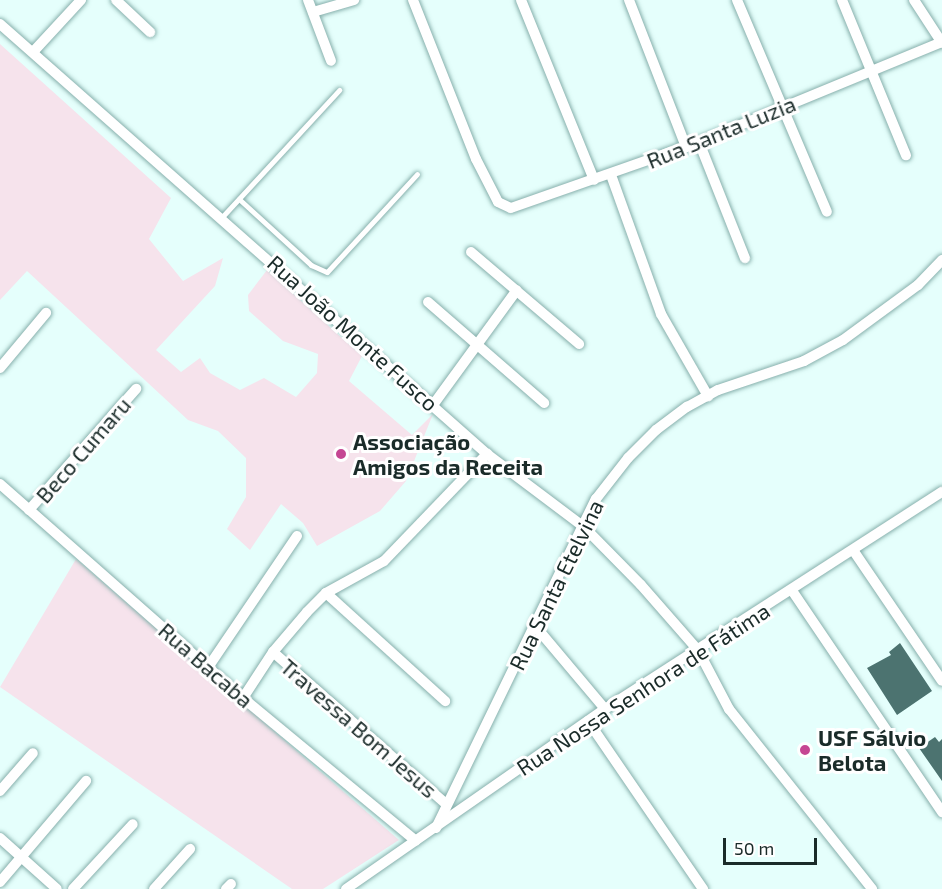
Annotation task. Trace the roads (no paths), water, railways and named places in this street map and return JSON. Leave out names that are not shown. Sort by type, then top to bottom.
[{"type":"street","points":[[33,52],[81,0]]},
{"type":"street","points":[[116,0],[150,32]]},
{"type":"street","points":[[308,0],[331,61]]},
{"type":"street","points":[[313,12],[354,0]]},
{"type":"street","name":"Rua Santa Luzia","points":[[413,0],[476,159],[498,202],[511,208],[611,175],[699,142],[869,70],[942,42]]},
{"type":"street","points":[[521,0],[594,180]]},
{"type":"street","points":[[629,0],[686,147]]},
{"type":"street","points":[[737,0],[827,212]]},
{"type":"street","points":[[842,0],[906,155]]},
{"type":"street","points":[[914,0],[942,42]]},
{"type":"street","name":"Rua João Monte Fusco","points":[[0,24],[222,217],[487,454],[584,528],[641,585],[698,650],[729,710],[872,889]]},
{"type":"street","points":[[699,142],[745,258]]},
{"type":"street","points":[[611,175],[661,314],[708,396]]},
{"type":"street","points":[[471,252],[579,344]]},
{"type":"street","name":"Rua Santa Etelvina","points":[[435,828],[536,627],[596,500],[628,458],[656,430],[708,396],[804,361],[843,340],[918,285],[942,260]]},
{"type":"street","points":[[433,405],[517,290]]},
{"type":"street","points":[[428,302],[544,403]]},
{"type":"street","points":[[0,368],[46,313]]},
{"type":"street","name":"Beco Cumaru","points":[[29,510],[136,389]]},
{"type":"street","points":[[243,698],[273,652],[326,593],[384,561],[487,454]]},
{"type":"street","name":"Rua Bacaba","points":[[0,484],[243,698],[416,841]]},
{"type":"street","name":"Rua Nossa Senhora de Fátima","points":[[346,889],[605,709],[793,592],[853,550],[941,494]]},
{"type":"street","points":[[209,666],[297,536]]},
{"type":"street","points":[[853,550],[942,681]]},
{"type":"street","points":[[793,592],[942,812]]},
{"type":"street","points":[[326,593],[445,701]]},
{"type":"street","points":[[536,627],[605,709]]},
{"type":"street","name":"Travessa Bom Jesus","points":[[273,652],[446,804]]},
{"type":"street","points":[[588,721],[703,889]]},
{"type":"street","points":[[0,791],[33,753]]},
{"type":"street","points":[[0,882],[86,781]]},
{"type":"street","points":[[73,889],[133,824]]},
{"type":"street","points":[[0,837],[57,889]]},
{"type":"street","points":[[154,889],[190,849]]},
{"type":"lane","points":[[222,217],[339,90]]},
{"type":"lane","points":[[239,199],[310,265],[327,272],[417,174]]},
{"type":"place","name":"Associação Amigos da Receita","points":[[341,454]]},
{"type":"place","name":"USF Sálvio Belota","points":[[805,750]]}]
